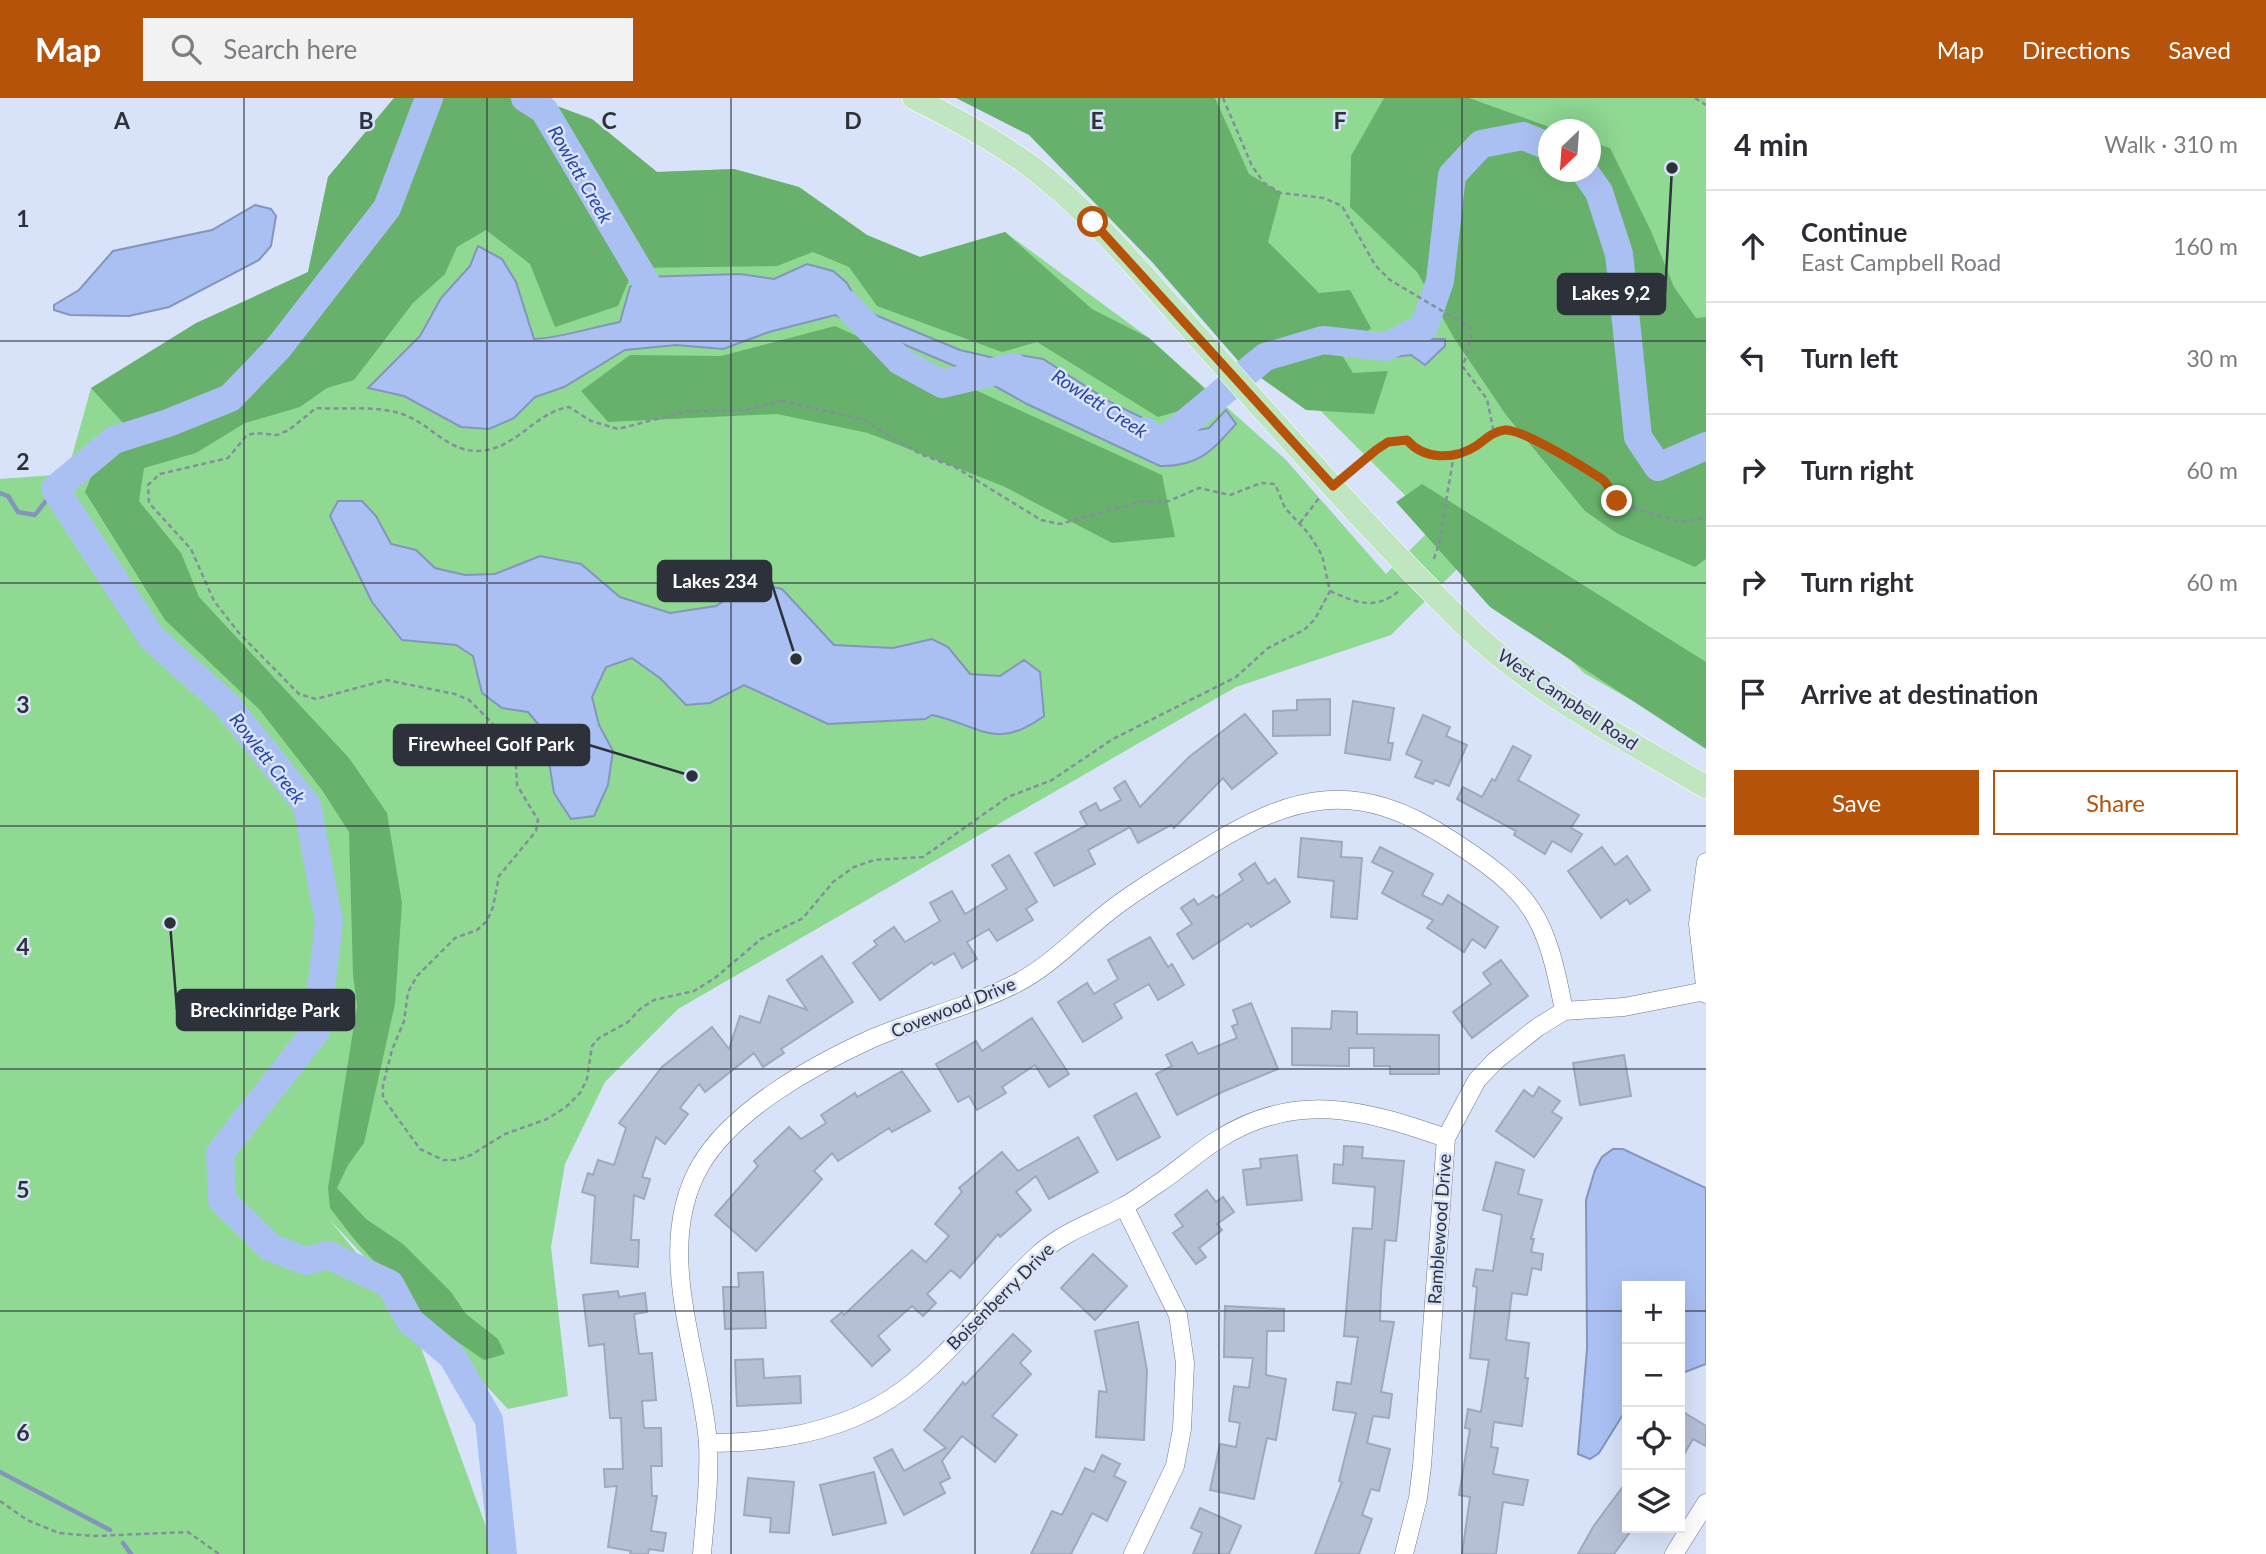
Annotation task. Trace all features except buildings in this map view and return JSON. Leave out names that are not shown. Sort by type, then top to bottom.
[{"type":"main road","name":"West Campbell Road","points":[[914,98],[952,117],[1030,166],[1093,222],[1352,507],[1465,625],[1497,653],[1578,711],[1706,787]]},
{"type":"street","name":"Covewood Drive","points":[[702,1554],[708,1443],[684,1308],[681,1243],[689,1191],[700,1166],[721,1136],[770,1097],[871,1040],[997,993],[1023,980],[1136,893],[1224,837],[1267,814],[1308,801],[1373,803],[1405,814],[1492,867],[1525,898],[1541,923],[1554,957],[1564,1011]]},
{"type":"street","points":[[1705,993],[1699,924],[1706,862]]},
{"type":"street","name":"Ramblewood Drive","points":[[1404,1554],[1422,1466],[1446,1138],[1477,1080],[1495,1061],[1538,1027],[1564,1011],[1625,1007],[1705,993]]},
{"type":"street","name":"Boisenberry Drive","points":[[708,1443],[739,1443],[793,1435],[841,1424],[876,1409],[905,1389],[996,1295],[1055,1241],[1077,1227],[1124,1206],[1216,1140],[1255,1119],[1274,1113],[1318,1108],[1351,1111],[1390,1119],[1446,1138]]},
{"type":"street","points":[[1124,1206],[1178,1315],[1185,1363],[1182,1429],[1175,1466],[1132,1554]]},
{"type":"street","points":[[1674,1554],[1706,1503]]},
{"type":"path","points":[[1223,98],[1252,166],[1264,183],[1281,194],[1324,198],[1342,206],[1375,265],[1390,280],[1472,331],[1463,367],[1487,398],[1494,433]]},
{"type":"path","points":[[1695,98],[1706,105]]},
{"type":"path","points":[[781,401],[862,419],[920,454],[955,467],[1041,520],[1059,524],[1140,502],[1181,498],[1199,488],[1230,495],[1268,482],[1275,484],[1284,508],[1300,523],[1322,555],[1331,591],[1315,619],[1304,630],[1268,648],[1236,677],[1113,739],[1052,780],[1008,797],[923,857],[874,860],[854,867],[833,881],[803,918],[761,939],[715,978],[694,991],[654,1000],[628,1022],[599,1038],[592,1046],[587,1079],[580,1093],[566,1107],[547,1119],[505,1134],[471,1154],[456,1160],[443,1160],[420,1149],[388,1109],[383,1085],[392,1050],[404,1021],[408,992],[417,976],[456,937],[477,930],[487,920],[493,907],[499,876],[537,831],[538,820],[517,785],[515,746],[469,700],[455,694],[386,680],[316,699],[299,694],[239,633],[214,601],[191,550],[149,503],[147,494],[153,477],[190,465],[228,458],[247,435],[277,435],[289,430],[316,408],[404,415],[444,441],[477,451],[510,442],[559,408],[569,407],[591,421],[618,429],[688,411],[747,410],[781,401]]},
{"type":"path","points":[[1300,523],[1310,507],[1333,486],[1376,450],[1400,439],[1407,440],[1432,456],[1454,454],[1473,448],[1494,433],[1506,430],[1526,437],[1602,479],[1613,497],[1624,505],[1680,522],[1706,518]]},
{"type":"path","points":[[1434,559],[1454,454]]},
{"type":"path","points":[[1331,591],[1366,605],[1390,599],[1400,590]]},
{"type":"path","points":[[0,1501],[27,1520],[59,1533],[93,1536],[188,1532],[219,1554]]},
{"type":"green space","points":[[394,98],[535,98],[592,119],[657,172],[734,169],[799,187],[867,235],[920,257],[1005,232],[1149,338],[1286,460],[1386,574],[1435,525],[1022,113],[990,98],[1706,98],[1706,743],[1584,673],[1468,558],[1391,635],[1236,687],[678,1009],[605,1082],[565,1164],[551,1247],[568,1396],[508,1409],[329,1219],[411,1320],[496,1554],[0,1554],[0,479],[67,474],[91,388],[308,272],[328,177]]},
{"type":"green space","points":[[394,98],[535,98],[592,119],[657,172],[734,169],[799,187],[867,235],[920,257],[1005,232],[1092,309],[1149,338],[1217,400],[1158,417],[1037,342],[1002,352],[877,306],[849,267],[813,252],[777,266],[634,268],[618,306],[555,327],[530,264],[486,230],[457,247],[445,274],[413,303],[354,380],[327,388],[300,407],[245,423],[196,453],[144,468],[139,501],[181,553],[199,597],[349,758],[387,813],[402,903],[395,1004],[364,1143],[348,1165],[337,1188],[366,1219],[403,1244],[451,1292],[466,1314],[498,1339],[505,1354],[484,1360],[430,1323],[354,1239],[330,1208],[328,1188],[357,1006],[353,974],[349,832],[322,790],[259,709],[165,620],[85,492],[98,460],[136,437],[91,388],[196,323],[308,272],[328,177]]},
{"type":"green space","points":[[956,98],[1215,98],[1249,174],[1281,193],[1268,242],[1319,293],[1350,290],[1371,328],[1342,355],[1353,373],[1388,371],[1374,414],[1306,410],[1240,363],[1153,263],[1029,135]]},
{"type":"green space","points":[[1384,98],[1469,98],[1538,123],[1538,182],[1601,182],[1601,145],[1610,148],[1651,231],[1674,287],[1696,318],[1706,317],[1706,559],[1695,567],[1618,534],[1585,511],[1506,415],[1454,338],[1417,272],[1350,207],[1351,156]]},
{"type":"green space","points":[[835,326],[1162,475],[1175,537],[1112,543],[1003,486],[868,433],[777,414],[608,422],[581,391],[630,355],[721,356]]},
{"type":"green space","points":[[1422,484],[1706,662],[1706,749],[1490,607],[1396,502]]},
{"type":"water","points":[[255,205],[271,209],[276,216],[271,246],[259,260],[169,307],[129,316],[70,315],[54,310],[54,305],[79,290],[113,251],[212,230]]},
{"type":"water","points":[[478,246],[502,259],[516,282],[534,339],[620,322],[630,287],[642,277],[740,274],[774,279],[807,264],[833,271],[847,283],[858,304],[873,314],[960,350],[1007,361],[1019,355],[1043,359],[1112,403],[1167,430],[1187,432],[1209,428],[1226,410],[1236,424],[1203,456],[1185,464],[1160,466],[1027,404],[971,373],[835,315],[769,332],[723,349],[676,345],[625,350],[564,387],[535,397],[514,418],[489,429],[461,427],[404,396],[368,388],[420,336],[441,298],[470,266]]},
{"type":"water","points":[[1405,334],[1417,339],[1445,339],[1445,346],[1425,365],[1411,355],[1376,359],[1373,343],[1395,340]]},
{"type":"water","points":[[338,501],[362,501],[376,516],[391,544],[416,550],[435,568],[465,575],[495,574],[540,556],[581,564],[620,597],[670,613],[716,606],[751,582],[782,589],[834,645],[893,648],[932,639],[948,647],[970,674],[1000,676],[1024,660],[1040,672],[1044,716],[1027,727],[1000,734],[988,733],[932,715],[925,719],[828,724],[744,685],[710,703],[686,705],[661,679],[632,658],[606,667],[592,697],[599,725],[613,751],[608,785],[594,816],[571,819],[554,793],[544,731],[528,712],[502,708],[482,693],[473,656],[456,645],[402,640],[372,602],[330,516]]},
{"type":"water","points":[[1613,1149],[1623,1149],[1706,1188],[1706,1364],[1685,1372],[1685,1281],[1622,1281],[1622,1416],[1599,1453],[1590,1459],[1578,1454],[1587,1349],[1586,1200],[1602,1157]]},
{"type":"waterway","name":"Rowlett Creek","points":[[429,98],[387,208],[279,347],[230,398],[168,423],[114,440],[55,489],[152,638],[226,704],[307,805],[329,922],[316,1031],[220,1153],[222,1200],[270,1247],[306,1261],[328,1255],[390,1284],[410,1321],[452,1356],[489,1420],[503,1554]]},
{"type":"waterway","name":"Rowlett Creek","points":[[525,98],[544,110],[663,311]]},
{"type":"waterway","name":"Rowlett Creek","points":[[1145,431],[1161,443],[1265,357],[1323,340],[1386,347],[1424,327],[1440,281],[1452,175],[1481,144],[1523,136],[1538,142]]},
{"type":"waterway","name":"Rowlett Creek","points":[[1592,182],[1599,192],[1619,254],[1638,437],[1658,467],[1706,446]]},
{"type":"waterway","name":"Rowlett Creek","points":[[846,304],[900,361],[942,384],[1014,367]]},
{"type":"waterway","points":[[0,493],[8,496],[18,512],[35,515],[55,489]]},
{"type":"waterway","points":[[0,1472],[110,1530]]},
{"type":"waterway","points":[[123,1543],[131,1554]]},
{"type":"place","name":"Lakes 9,2","points":[[1672,168]]},
{"type":"place","name":"Lakes 234","points":[[796,659]]},
{"type":"place","name":"Firewheel Golf Park","points":[[692,776]]},
{"type":"place","name":"Breckinridge Park","points":[[170,923]]},
{"type":"route","points":[[1093,222],[1333,486],[1388,442],[1407,440],[1432,456],[1443,456],[1473,448],[1494,433],[1506,430],[1526,437],[1602,479],[1617,501]]}]
